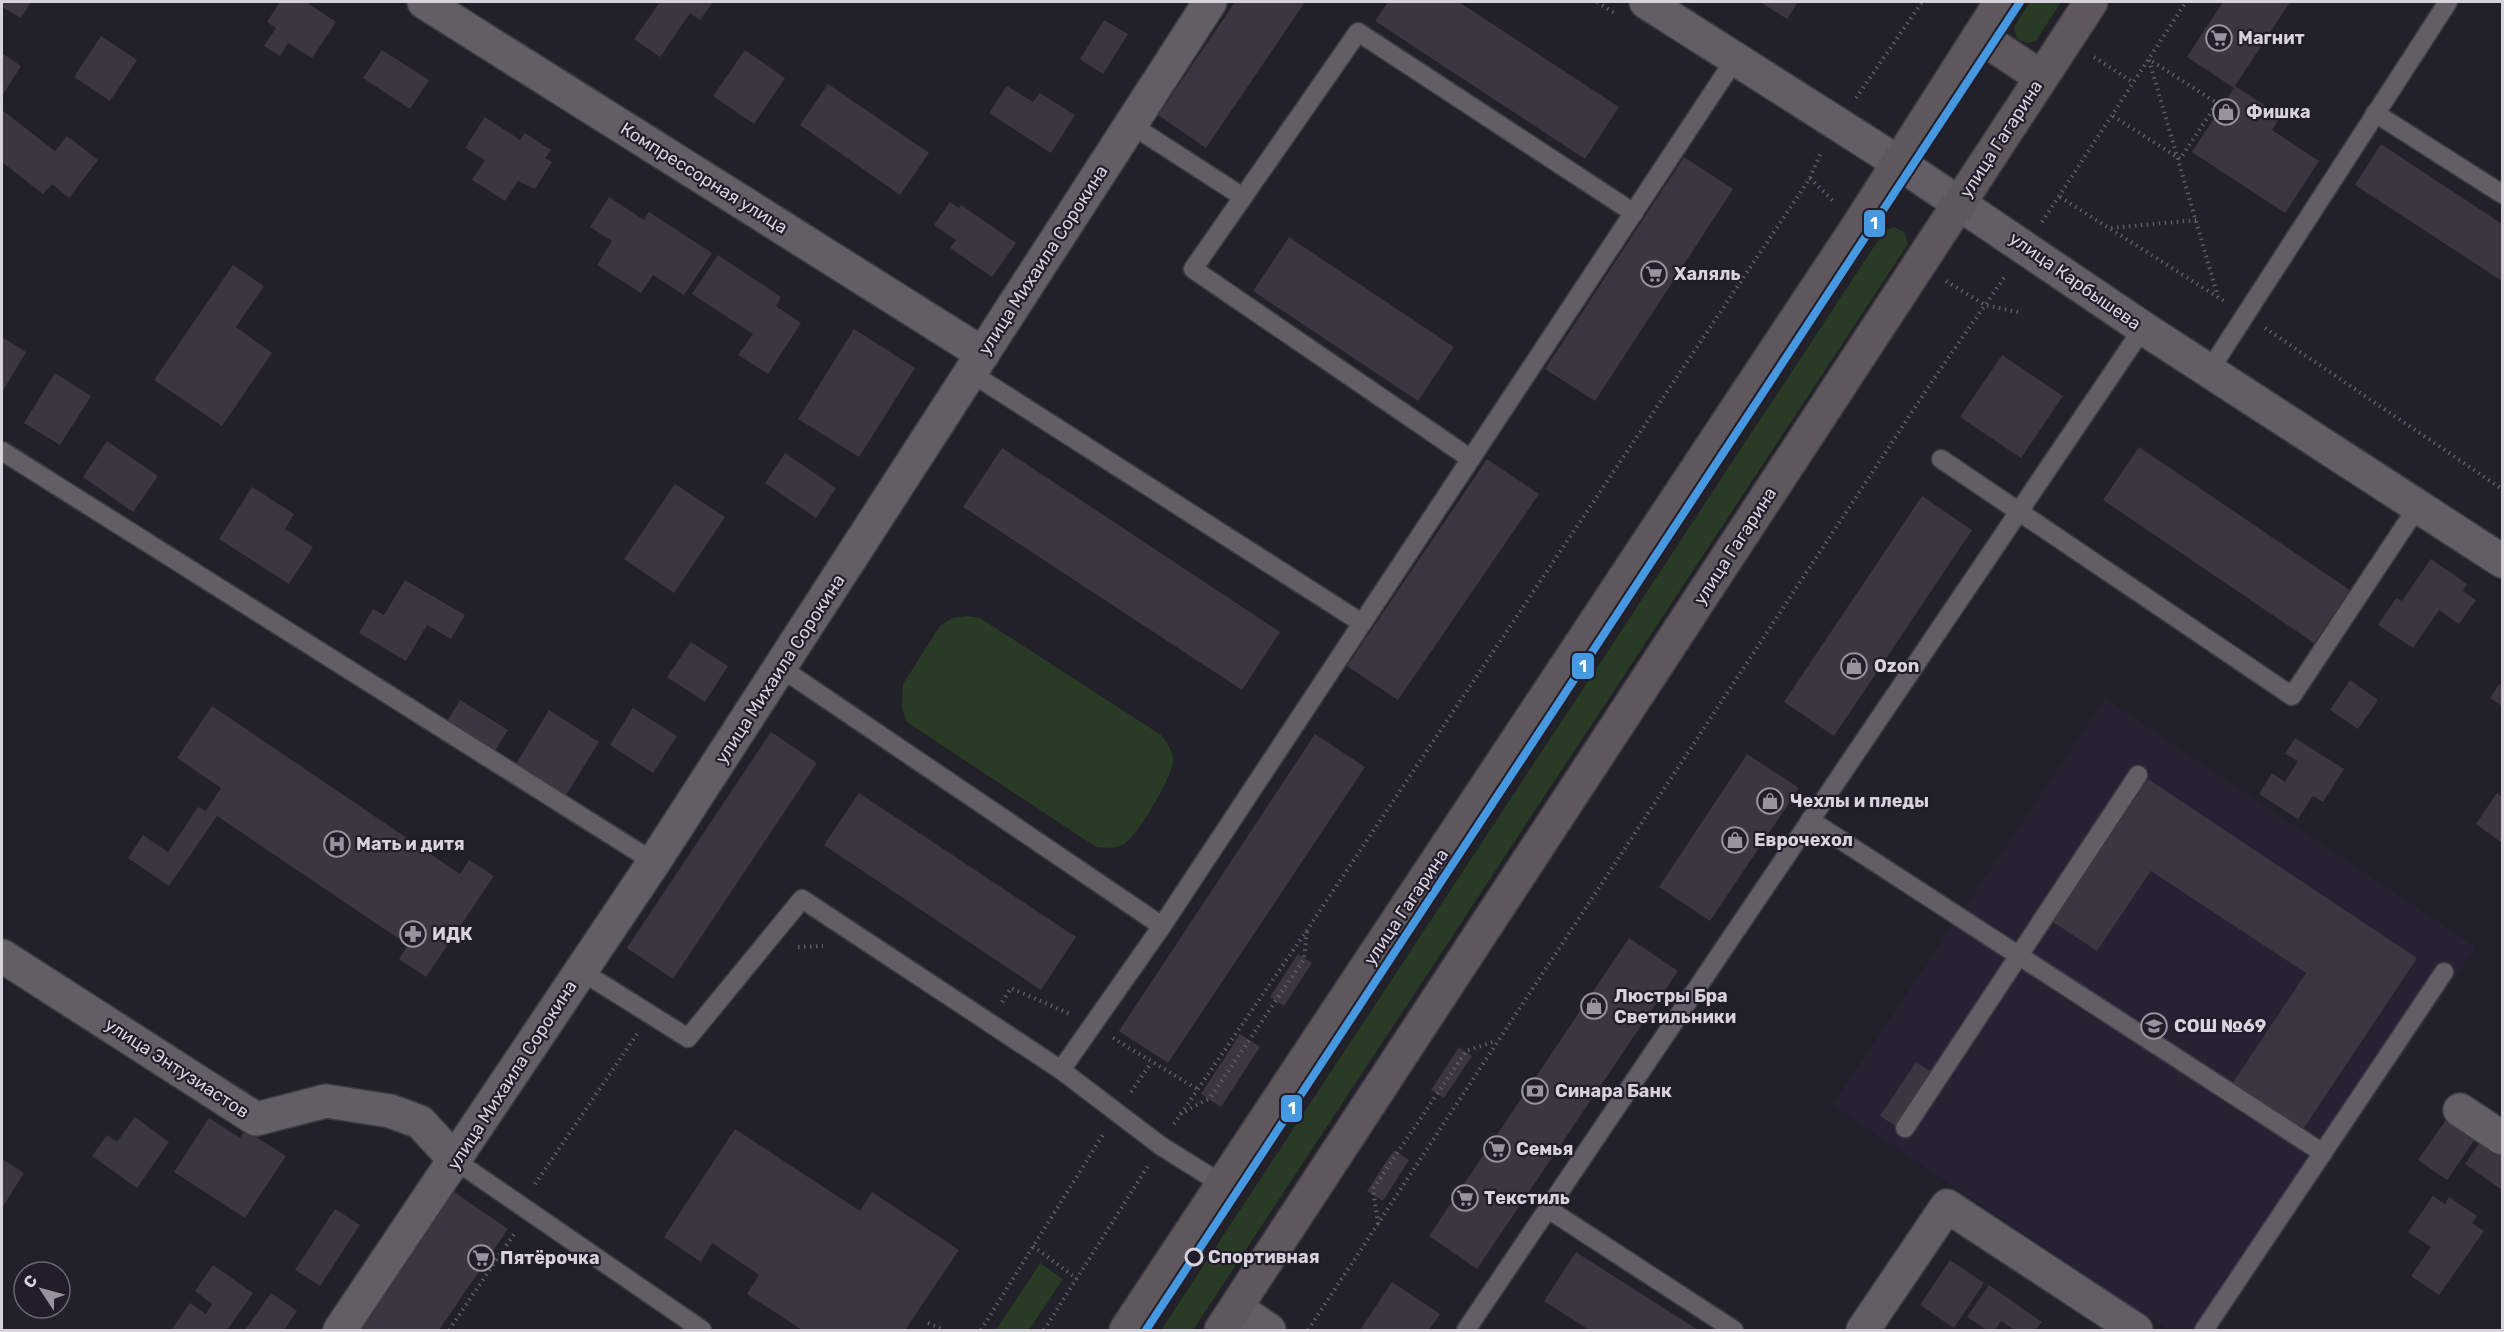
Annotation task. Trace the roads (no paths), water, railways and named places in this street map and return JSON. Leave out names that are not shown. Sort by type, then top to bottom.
[{"type":"main road","name":"улица Гагарина","points":[[1126,1330],[1899,163],[2001,2]]},
{"type":"main road","name":"улица Гагарина","points":[[1228,1319],[2091,2]]},
{"type":"main road","points":[[1979,36],[2041,77]]},
{"type":"street","name":"Компрессорная улица","points":[[424,2],[977,363]]},
{"type":"street","name":"улица Михаила Сорокина","points":[[340,1330],[456,1161],[654,862],[1210,2]]},
{"type":"street","name":"улица Карбышева","points":[[1647,2],[1899,163],[2143,328],[2502,561]]},
{"type":"street","name":"улица Энтузиастов","points":[[2,956],[256,1119],[326,1101],[390,1111],[420,1122],[456,1161]]},
{"type":"street","points":[[2460,1110],[2502,1138]]},
{"type":"street","points":[[1863,1330],[1947,1206],[2136,1330]]},
{"type":"street","points":[[1228,1319],[1269,1330]]},
{"type":"lane","points":[[2210,371],[2448,2]]},
{"type":"lane","points":[[1471,459],[1193,269],[1358,32],[1634,213]]},
{"type":"lane","points":[[1061,1070],[1162,926],[1736,59]]},
{"type":"lane","points":[[2376,113],[2502,195]]},
{"type":"lane","points":[[1130,124],[1243,197]]},
{"type":"lane","points":[[1466,1330],[2143,328]]},
{"type":"lane","points":[[977,363],[1362,623]]},
{"type":"lane","points":[[2,451],[654,862]]},
{"type":"lane","points":[[1941,459],[2292,696],[2418,506]]},
{"type":"lane","points":[[781,668],[1162,926]]},
{"type":"lane","points":[[1905,1128],[2138,775]]},
{"type":"lane","points":[[1810,820],[2323,1154]]},
{"type":"lane","points":[[581,971],[687,1038],[802,899],[1061,1070],[1161,1146],[1222,1184]]},
{"type":"lane","points":[[2204,1330],[2444,972]]},
{"type":"lane","points":[[456,1161],[702,1330]]},
{"type":"lane","points":[[1548,1209],[1734,1330]]},
{"type":"place","name":"Магнит","points":[[2219,38]]},
{"type":"place","name":"Фишка","points":[[2226,112]]},
{"type":"place","name":"Халяль","points":[[1654,274]]},
{"type":"place","name":"Ozon","points":[[1854,666]]},
{"type":"place","name":"Чехлы и пледы","points":[[1770,801]]},
{"type":"place","name":"Еврочехол","points":[[1735,840]]},
{"type":"place","name":"Мать и дитя","points":[[337,844]]},
{"type":"place","name":"ИДК","points":[[413,934]]},
{"type":"place","name":"Люстры Бра Светильники","points":[[1594,1006]]},
{"type":"place","name":"СОШ №69","points":[[2154,1026]]},
{"type":"place","name":"Синара Банк","points":[[1535,1091]]},
{"type":"place","name":"Семья","points":[[1497,1149]]},
{"type":"place","name":"Текстиль","points":[[1465,1198]]},
{"type":"place","name":"Спортивная","points":[[1194,1257]]},
{"type":"place","name":"Пятёрочка","points":[[481,1258]]}]
